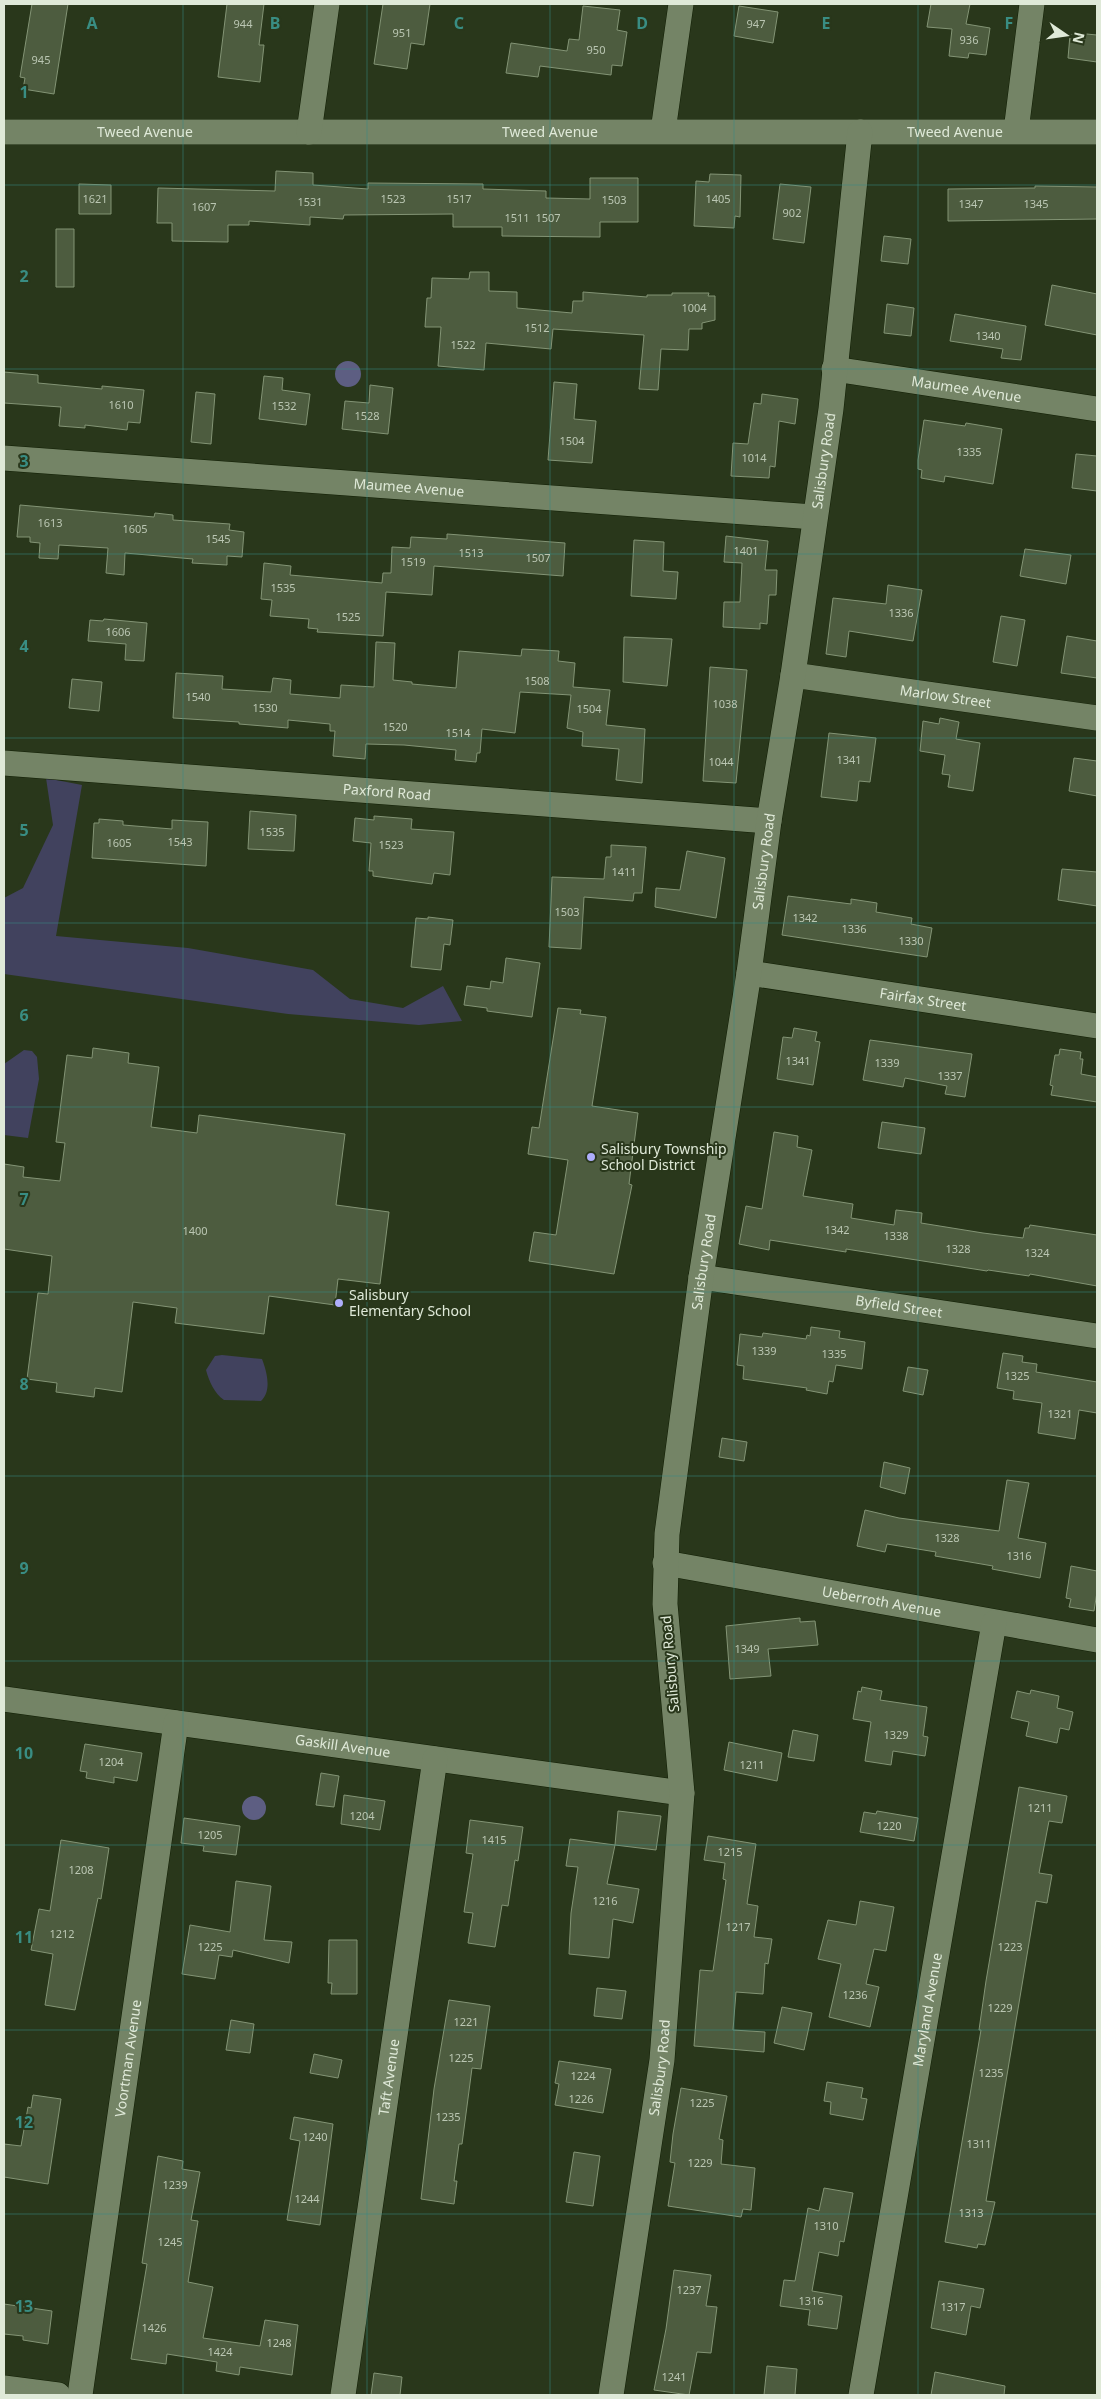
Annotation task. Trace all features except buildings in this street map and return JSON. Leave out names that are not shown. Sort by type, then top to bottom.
[{"type":"street","points":[[309,132],[327,4]]},
{"type":"street","points":[[663,131],[680,4]]},
{"type":"street","points":[[1016,131],[1032,4]]},
{"type":"street","name":"Tweed Avenue","points":[[4,132],[1097,132]]},
{"type":"street","name":"Salisbury Road","points":[[611,2395],[662,2060],[682,1793],[665,1604],[665,1563],[702,1276],[749,973],[831,409],[860,132]]},
{"type":"street","name":"Maumee Avenue","points":[[834,369],[1097,409]]},
{"type":"street","name":"Maumee Avenue","points":[[4,458],[814,517]]},
{"type":"street","name":"Marlow Street","points":[[793,675],[1097,718]]},
{"type":"street","name":"Paxford Road","points":[[4,763],[770,821]]},
{"type":"street","name":"Fairfax Street","points":[[749,973],[1097,1026]]},
{"type":"street","name":"Byfield Street","points":[[702,1276],[1097,1336]]},
{"type":"street","name":"Ueberroth Avenue","points":[[665,1563],[1097,1640]]},
{"type":"street","name":"Maryland Avenue","points":[[861,2395],[994,1623]]},
{"type":"street","name":"Gaskill Avenue","points":[[4,1699],[682,1793]]},
{"type":"street","name":"Voortman Avenue","points":[[80,2395],[176,1723]]},
{"type":"street","name":"Taft Avenue","points":[[343,2395],[435,1759]]},
{"type":"street","points":[[4,2388],[58,2395]]},
{"type":"shaded area","points":[[348,361],[357,365],[361,374],[357,383],[348,387],[339,383],[335,374],[339,365]]},
{"type":"shaded area","points":[[46,778],[82,785],[56,936],[188,948],[313,970],[350,999],[403,1008],[443,986],[462,1021],[419,1025],[288,1014],[4,974],[4,898],[23,888],[53,825]]},
{"type":"shaded area","points":[[24,1050],[32,1051],[37,1057],[39,1079],[28,1138],[4,1135],[4,1064]]},
{"type":"shaded area","points":[[215,1356],[262,1359],[267,1375],[267,1387],[261,1401],[224,1400],[217,1394],[206,1370]]},
{"type":"shaded area","points":[[249,1796],[259,1796],[266,1803],[266,1813],[259,1820],[249,1820],[242,1813],[242,1803]]},
{"type":"place","name":"Salisbury Township School District","points":[[591,1157]]},
{"type":"place","name":"Salisbury Elementary School","points":[[339,1303]]}]
